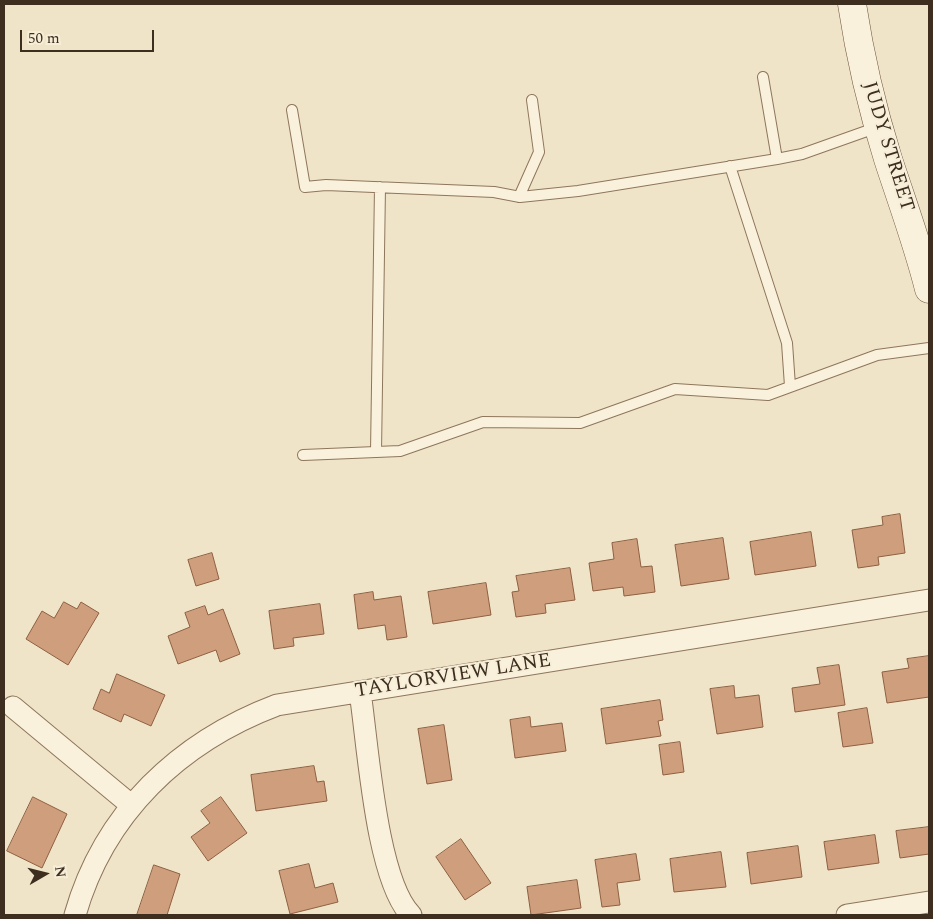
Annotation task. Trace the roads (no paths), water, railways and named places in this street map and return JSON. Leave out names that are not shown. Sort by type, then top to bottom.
[{"type":"street","name":"JUDY STREET","points":[[852,4],[862,66],[879,127],[921,256],[929,289]]},
{"type":"street","name":"TAYLORVIEW LANE","points":[[75,915],[83,888],[131,805],[180,758],[244,717],[277,705],[929,600]]},
{"type":"street","points":[[360,692],[388,871],[404,913]]},
{"type":"street","points":[[13,707],[131,805]]},
{"type":"street","points":[[846,915],[929,902]]},
{"type":"lane","points":[[764,77],[777,159]]},
{"type":"lane","points":[[520,197],[539,152],[532,100]]},
{"type":"lane","points":[[292,110],[304,187],[326,185],[494,192],[520,197],[578,191],[777,159],[802,154],[879,127]]},
{"type":"lane","points":[[730,166],[787,343],[790,386]]},
{"type":"lane","points":[[376,452],[380,187]]},
{"type":"lane","points":[[303,455],[400,451],[483,422],[580,423],[675,389],[768,395],[877,355],[929,348]]}]
